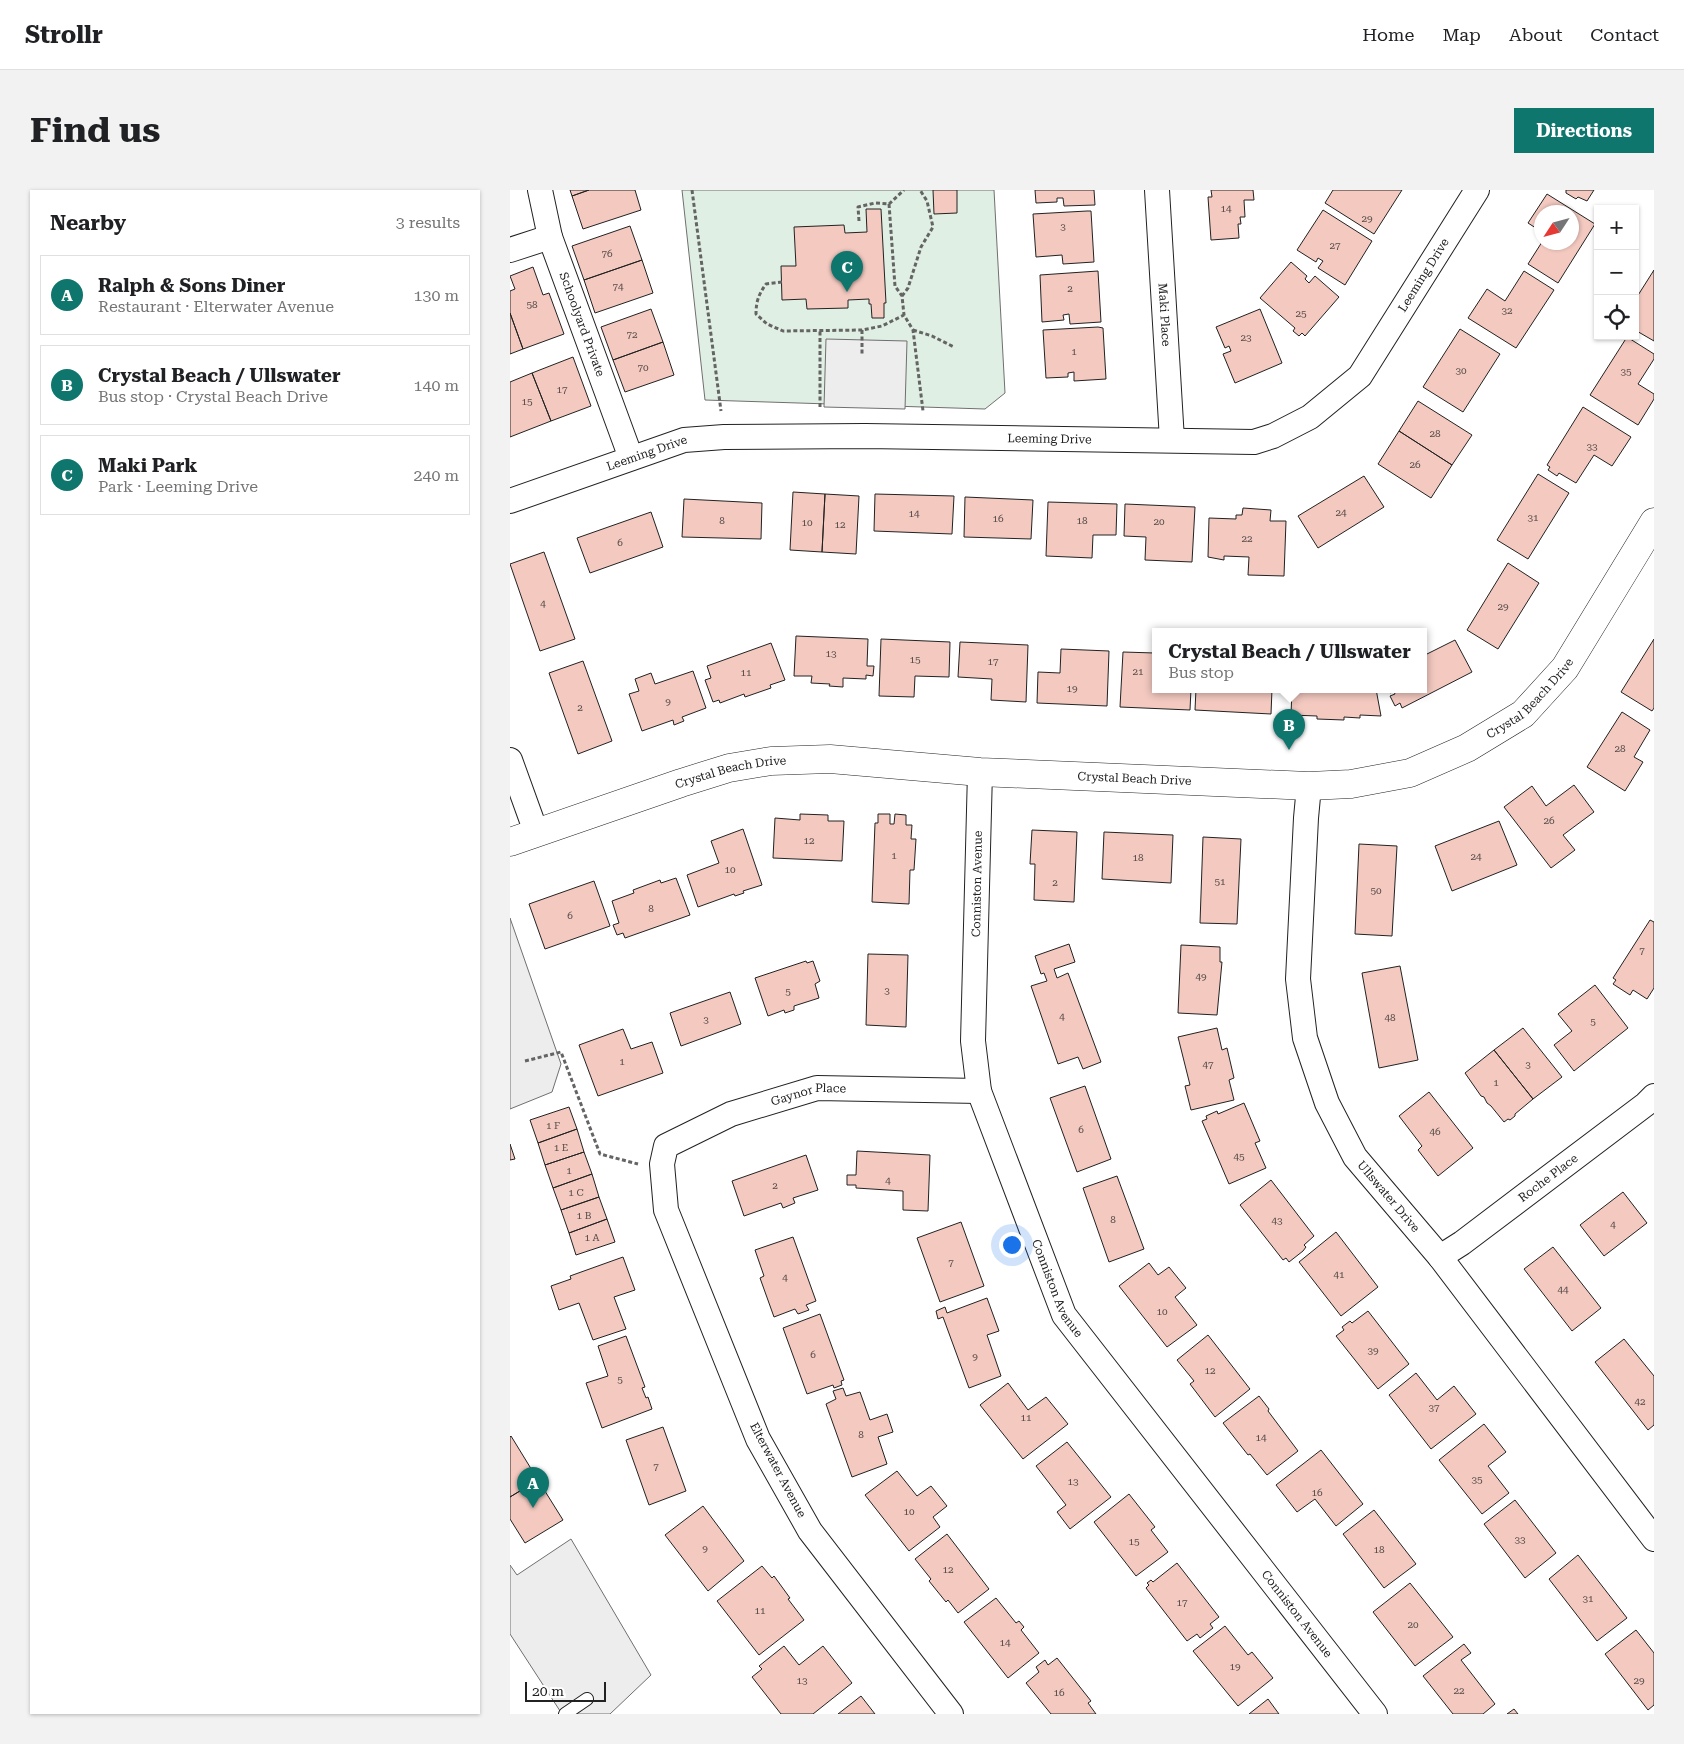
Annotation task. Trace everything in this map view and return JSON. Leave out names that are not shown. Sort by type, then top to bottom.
[{"type":"street","name":"Schoolyard Private","points":[[540,190],[550,236],[631,458]]},
{"type":"street","name":"Maki Place","points":[[1157,190],[1172,440]]},
{"type":"street","name":"Leeming Drive","points":[[510,501],[684,440],[724,436],[1254,442],[1273,436],[1310,416],[1360,376],[1477,190]]},
{"type":"street","points":[[510,250],[550,236]]},
{"type":"street","name":"Crystal Beach Drive","points":[[510,842],[721,771],[771,761],[830,759],[980,772],[1310,786],[1351,784],[1410,774],[1467,748],[1522,714],[1565,668],[1654,522]]},
{"type":"street","points":[[510,760],[536,832]]},
{"type":"street","name":"Conniston Avenue","points":[[980,772],[973,1041],[979,1092],[1064,1315],[1375,1714]]},
{"type":"street","name":"Ullswater Drive","points":[[1310,786],[1306,818],[1298,979],[1305,1038],[1326,1103],[1355,1157],[1440,1257],[1650,1527]]},
{"type":"street","name":"Gaynor Place","points":[[662,1164],[666,1146],[731,1114],[817,1088],[979,1092]]},
{"type":"street","name":"Roche Place","points":[[1440,1257],[1654,1096]]},
{"type":"street","name":"Elterwater Avenue","points":[[662,1164],[666,1210],[758,1439],[810,1531],[951,1714]]},
{"type":"lane","points":[[565,1714],[587,1699]]},
{"type":"path","points":[[692,190],[724,436]]},
{"type":"path","points":[[889,204],[904,190]]},
{"type":"path","points":[[902,296],[908,288],[921,247],[933,227],[927,200],[920,190]]},
{"type":"path","points":[[859,221],[858,208],[875,202],[889,204]]},
{"type":"path","points":[[889,204],[895,286],[902,296],[904,315],[913,330],[922,411]]},
{"type":"path","points":[[782,282],[766,284],[758,295],[756,314],[767,324],[783,331],[862,330],[882,326],[904,315]]},
{"type":"path","points":[[862,330],[862,354]]},
{"type":"path","points":[[913,330],[932,336],[954,347]]},
{"type":"path","points":[[820,331],[820,407]]},
{"type":"path","points":[[525,1061],[561,1052],[600,1154],[635,1164],[662,1164]]},
{"type":"green space","points":[[682,190],[994,190],[1005,393],[985,409],[705,400]]},
{"type":"shaded area","points":[[826,339],[907,341],[905,409],[824,407]]},
{"type":"shaded area","points":[[510,918],[561,1064],[552,1092],[510,1109]]},
{"type":"shaded area","points":[[571,1539],[651,1675],[610,1714],[562,1714],[510,1634],[510,1565],[517,1575]]},
{"type":"building","points":[[570,190],[589,190],[572,196]]},
{"type":"building","points":[[589,190],[635,190],[641,210],[583,229],[572,196]]},
{"type":"building","points":[[933,190],[957,190],[957,213],[934,214]]},
{"type":"building","points":[[1035,190],[1094,190],[1095,205],[1064,206],[1063,198],[1057,198],[1057,202],[1036,203]]},
{"type":"building","points":[[1211,190],[1253,190],[1254,200],[1244,200],[1245,217],[1240,217],[1241,224],[1238,224],[1239,238],[1211,240],[1208,197],[1212,197]]},
{"type":"building","points":[[1333,190],[1402,190],[1374,234],[1325,203]]},
{"type":"building","points":[[1566,190],[1594,190],[1587,201],[1578,197],[1576,199],[1566,193]]},
{"type":"building","points":[[1547,194],[1565,205],[1540,205]]},
{"type":"building","points":[[866,209],[881,209],[886,303],[884,303],[884,318],[872,318],[869,299],[848,300],[848,308],[807,309],[806,299],[782,300],[781,266],[796,266],[794,227],[844,225],[845,233],[867,232]]},
{"type":"building","points":[[1323,210],[1372,241],[1345,285],[1318,268],[1323,261],[1318,258],[1316,262],[1297,250]]},
{"type":"building","points":[[1091,211],[1094,262],[1063,264],[1062,255],[1036,257],[1033,214]]},
{"type":"building","points":[[1534,214],[1534,227],[1528,223]]},
{"type":"building","points":[[1579,214],[1594,223],[1579,250]]},
{"type":"building","points":[[630,226],[642,260],[584,280],[572,246]]},
{"type":"building","points":[[1537,250],[1579,250],[1558,283],[1528,264]]},
{"type":"building","points":[[642,260],[653,293],[595,313],[584,280]]},
{"type":"building","points":[[1291,262],[1307,276],[1305,279],[1309,283],[1315,276],[1339,297],[1305,336],[1302,333],[1299,336],[1293,331],[1295,328],[1260,298]]},
{"type":"building","points":[[533,267],[543,295],[549,293],[564,334],[523,349],[510,313],[510,291],[515,289],[510,276]]},
{"type":"building","points":[[1654,270],[1654,341],[1639,332],[1639,294]]},
{"type":"building","points":[[1098,271],[1101,322],[1070,324],[1069,314],[1063,315],[1064,320],[1042,322],[1040,275]]},
{"type":"building","points":[[1524,271],[1554,290],[1516,348],[1468,318],[1487,289],[1505,301]]},
{"type":"building","points":[[651,309],[663,342],[613,360],[601,327]]},
{"type":"building","points":[[1260,309],[1282,363],[1235,383],[1223,354],[1231,351],[1229,346],[1225,348],[1216,327]]},
{"type":"building","points":[[510,313],[523,349],[510,354]]},
{"type":"building","points":[[1103,328],[1106,379],[1074,381],[1074,372],[1068,373],[1068,377],[1046,378],[1043,330]]},
{"type":"building","points":[[1460,329],[1500,354],[1463,412],[1423,387]]},
{"type":"building","points":[[1625,340],[1632,340],[1654,354],[1654,359],[1638,384],[1654,394],[1654,399],[1638,425],[1590,395]]},
{"type":"building","points":[[663,342],[674,375],[625,392],[613,360]]},
{"type":"building","points":[[573,357],[591,406],[551,421],[532,373]]},
{"type":"building","points":[[532,373],[551,421],[510,437],[510,382]]},
{"type":"building","points":[[1418,401],[1472,435],[1452,465],[1399,431]]},
{"type":"building","points":[[1583,407],[1631,437],[1612,466],[1594,455],[1576,483],[1559,473],[1557,476],[1548,470],[1550,467],[1547,465]]},
{"type":"building","points":[[1399,431],[1452,465],[1431,498],[1378,464]]},
{"type":"building","points":[[1538,474],[1569,493],[1528,559],[1497,540]]},
{"type":"building","points":[[1364,476],[1384,507],[1318,548],[1298,516]]},
{"type":"building","points":[[793,492],[825,494],[822,552],[790,550]]},
{"type":"building","points":[[825,494],[859,496],[856,554],[822,552]]},
{"type":"building","points":[[875,494],[954,496],[952,534],[874,531]]},
{"type":"building","points":[[965,497],[1033,500],[1031,539],[964,537]]},
{"type":"building","points":[[684,499],[762,503],[761,539],[682,537]]},
{"type":"building","points":[[1048,502],[1117,504],[1116,535],[1093,535],[1092,558],[1046,556]]},
{"type":"building","points":[[1125,504],[1195,507],[1192,562],[1145,560],[1146,537],[1124,536]]},
{"type":"building","points":[[1243,508],[1271,510],[1270,521],[1286,521],[1284,576],[1248,575],[1249,557],[1224,556],[1224,560],[1208,557],[1209,518],[1236,519],[1236,515],[1242,515]]},
{"type":"building","points":[[651,512],[663,547],[590,573],[577,538]]},
{"type":"building","points":[[544,552],[575,639],[540,651],[510,564]]},
{"type":"building","points":[[1508,563],[1539,583],[1498,649],[1467,630]]},
{"type":"building","points":[[796,636],[868,639],[867,666],[874,666],[873,676],[866,675],[866,679],[843,678],[843,687],[811,683],[812,676],[794,676]]},
{"type":"building","points":[[881,639],[950,642],[949,677],[915,676],[914,697],[879,696]]},
{"type":"building","points":[[1654,639],[1654,708],[1652,711],[1621,692]]},
{"type":"building","points":[[1455,640],[1472,672],[1402,708],[1400,703],[1395,706],[1390,696],[1395,693],[1427,693],[1427,654]]},
{"type":"building","points":[[960,642],[1028,645],[1026,702],[991,700],[992,679],[958,677]]},
{"type":"building","points":[[771,643],[785,680],[770,685],[771,688],[745,697],[744,694],[720,703],[719,700],[713,702],[705,680],[711,678],[707,666]]},
{"type":"building","points":[[1061,649],[1109,651],[1107,706],[1037,703],[1038,672],[1060,673]]},
{"type":"building","points":[[1123,652],[1152,653],[1152,693],[1191,693],[1190,710],[1120,707]]},
{"type":"building","points":[[583,661],[612,741],[578,754],[549,673]]},
{"type":"building","points":[[693,671],[706,708],[682,717],[684,721],[674,725],[673,720],[642,731],[629,694],[639,691],[635,679],[651,673],[655,684]]},
{"type":"building","points":[[1196,693],[1272,693],[1271,714],[1195,710]]},
{"type":"building","points":[[1292,693],[1377,693],[1381,716],[1360,715],[1360,718],[1344,717],[1344,720],[1317,719],[1317,716],[1291,715]]},
{"type":"building","points":[[1622,712],[1650,730],[1634,757],[1643,762],[1625,791],[1587,767]]},
{"type":"building","points":[[1574,785],[1594,812],[1563,835],[1575,850],[1551,868],[1504,807],[1532,786],[1546,806]]},
{"type":"building","points":[[800,814],[828,815],[828,821],[844,821],[842,861],[773,858],[775,818],[800,820]]},
{"type":"building","points":[[878,814],[890,814],[890,824],[894,824],[895,814],[906,815],[906,825],[912,825],[911,839],[916,839],[914,870],[910,870],[909,904],[872,902],[875,823],[878,823]]},
{"type":"building","points":[[1499,821],[1517,865],[1452,891],[1435,846]]},
{"type":"building","points":[[743,829],[762,885],[743,891],[744,893],[735,896],[734,894],[698,907],[687,875],[719,863],[711,841]]},
{"type":"building","points":[[1032,830],[1077,832],[1074,902],[1034,900],[1035,864],[1030,864]]},
{"type":"building","points":[[1104,832],[1173,835],[1171,883],[1102,879]]},
{"type":"building","points":[[1203,837],[1241,839],[1237,924],[1200,923]]},
{"type":"building","points":[[1359,844],[1397,846],[1392,936],[1355,934]]},
{"type":"building","points":[[676,878],[690,915],[625,938],[623,933],[617,935],[613,925],[619,923],[612,901],[634,893],[633,890],[660,880],[661,883]]},
{"type":"building","points":[[594,881],[610,926],[545,949],[529,904]]},
{"type":"building","points":[[1650,920],[1654,922],[1654,988],[1647,999],[1633,990],[1630,995],[1613,984],[1616,980],[1613,978]]},
{"type":"building","points":[[1069,944],[1075,962],[1054,969],[1057,978],[1068,973],[1101,1062],[1083,1069],[1078,1057],[1058,1064],[1031,986],[1047,981],[1044,973],[1041,974],[1035,956]]},
{"type":"building","points":[[1181,945],[1220,947],[1220,962],[1222,962],[1217,1015],[1178,1013]]},
{"type":"building","points":[[868,954],[908,955],[906,1027],[866,1025]]},
{"type":"building","points":[[806,961],[807,963],[813,961],[820,981],[815,984],[819,998],[794,1006],[794,1010],[785,1013],[784,1010],[768,1016],[755,978]]},
{"type":"building","points":[[1400,966],[1418,1060],[1379,1068],[1362,973]]},
{"type":"building","points":[[1595,985],[1628,1028],[1574,1071],[1554,1045],[1572,1031],[1558,1014]]},
{"type":"building","points":[[730,992],[741,1024],[681,1046],[670,1013]]},
{"type":"building","points":[[1217,1028],[1222,1050],[1227,1048],[1234,1078],[1229,1080],[1234,1100],[1191,1110],[1185,1086],[1190,1085],[1178,1037]]},
{"type":"building","points":[[1523,1028],[1562,1077],[1533,1099],[1494,1050]]},
{"type":"building","points":[[623,1029],[631,1049],[652,1042],[663,1073],[598,1096],[579,1045]]},
{"type":"building","points":[[1494,1050],[1533,1099],[1510,1120],[1508,1119],[1504,1122],[1484,1097],[1481,1096],[1465,1073]]},
{"type":"building","points":[[1085,1086],[1111,1159],[1077,1172],[1050,1098]]},
{"type":"building","points":[[1429,1092],[1473,1148],[1438,1176],[1418,1150],[1422,1146],[1399,1116]]},
{"type":"building","points":[[1244,1103],[1260,1141],[1255,1143],[1266,1168],[1229,1184],[1202,1121],[1207,1119],[1206,1116],[1217,1111],[1218,1114]]},
{"type":"building","points":[[569,1107],[577,1129],[538,1143],[530,1120]]},
{"type":"building","points":[[577,1129],[584,1152],[545,1165],[538,1143]]},
{"type":"building","points":[[510,1144],[515,1159],[510,1160]]},
{"type":"building","points":[[857,1151],[930,1155],[928,1211],[903,1210],[903,1191],[856,1188],[856,1185],[847,1185],[847,1175],[856,1175]]},
{"type":"building","points":[[584,1152],[592,1174],[553,1188],[545,1165]]},
{"type":"building","points":[[806,1155],[818,1190],[793,1198],[795,1203],[783,1208],[781,1203],[744,1216],[732,1181]]},
{"type":"building","points":[[592,1174],[599,1197],[561,1210],[553,1188]]},
{"type":"building","points":[[1117,1176],[1144,1249],[1109,1262],[1083,1188]]},
{"type":"building","points":[[1271,1180],[1314,1236],[1304,1245],[1306,1247],[1303,1251],[1289,1262],[1286,1258],[1283,1260],[1240,1205]]},
{"type":"building","points":[[1623,1192],[1647,1223],[1604,1256],[1580,1225]]},
{"type":"building","points":[[599,1197],[607,1219],[569,1233],[561,1210]]},
{"type":"building","points":[[607,1219],[615,1242],[576,1255],[569,1233]]},
{"type":"building","points":[[961,1222],[984,1286],[940,1302],[917,1238]]},
{"type":"building","points":[[1336,1232],[1378,1287],[1341,1316],[1299,1262]]},
{"type":"building","points":[[793,1237],[816,1301],[806,1305],[809,1310],[798,1314],[795,1309],[774,1317],[760,1278],[764,1276],[755,1250]]},
{"type":"building","points":[[1553,1247],[1601,1308],[1572,1331],[1524,1269]]},
{"type":"building","points":[[623,1257],[635,1290],[614,1297],[626,1329],[593,1340],[579,1303],[559,1310],[551,1286],[571,1279],[570,1276]]},
{"type":"building","points":[[1149,1263],[1158,1275],[1169,1267],[1186,1288],[1175,1297],[1197,1325],[1167,1347],[1119,1286]]},
{"type":"building","points":[[987,1298],[999,1331],[987,1335],[1001,1376],[969,1388],[943,1317],[938,1319],[936,1311],[945,1307],[947,1313]]},
{"type":"building","points":[[1368,1311],[1409,1364],[1378,1389],[1336,1336],[1344,1330],[1342,1327],[1350,1321],[1352,1323]]},
{"type":"building","points":[[820,1314],[844,1380],[841,1381],[842,1385],[834,1388],[833,1385],[807,1394],[783,1328]]},
{"type":"building","points":[[1208,1335],[1250,1389],[1215,1417],[1190,1384],[1194,1381],[1177,1360]]},
{"type":"building","points":[[626,1336],[645,1387],[642,1388],[646,1398],[648,1397],[652,1409],[602,1428],[586,1383],[608,1376],[598,1346]]},
{"type":"building","points":[[1624,1339],[1654,1376],[1654,1425],[1648,1430],[1595,1362]]},
{"type":"building","points":[[1416,1373],[1437,1400],[1454,1386],[1476,1414],[1431,1449],[1389,1395]]},
{"type":"building","points":[[1008,1383],[1028,1410],[1046,1397],[1068,1424],[1023,1459],[980,1405]]},
{"type":"building","points":[[843,1388],[846,1396],[860,1392],[870,1420],[887,1414],[893,1432],[878,1437],[887,1464],[852,1477],[826,1404],[836,1399],[833,1391]]},
{"type":"building","points":[[1259,1396],[1298,1451],[1267,1475],[1250,1454],[1248,1455],[1223,1423]]},
{"type":"building","points":[[1484,1424],[1506,1452],[1488,1466],[1509,1493],[1482,1514],[1439,1460]]},
{"type":"building","points":[[663,1427],[686,1491],[649,1505],[626,1440]]},
{"type":"building","points":[[510,1437],[538,1480],[510,1497]]},
{"type":"building","points":[[1067,1442],[1111,1497],[1070,1529],[1057,1512],[1066,1505],[1036,1466]]},
{"type":"building","points":[[1321,1450],[1363,1504],[1336,1526],[1315,1499],[1297,1512],[1276,1485]]},
{"type":"building","points":[[897,1471],[917,1496],[931,1486],[947,1506],[933,1517],[940,1527],[909,1551],[865,1495]]},
{"type":"building","points":[[538,1480],[563,1520],[525,1543],[510,1519],[510,1497]]},
{"type":"building","points":[[1129,1494],[1155,1527],[1151,1530],[1168,1552],[1136,1576],[1094,1522]]},
{"type":"building","points":[[1515,1500],[1556,1553],[1525,1578],[1484,1524]]},
{"type":"building","points":[[703,1506],[744,1561],[708,1591],[665,1535]]},
{"type":"building","points":[[1374,1510],[1416,1564],[1384,1588],[1343,1534]]},
{"type":"building","points":[[947,1534],[989,1589],[958,1613],[948,1600],[946,1602],[929,1581],[931,1579],[915,1559]]},
{"type":"building","points":[[1578,1555],[1627,1618],[1597,1641],[1549,1579]]},
{"type":"building","points":[[1177,1563],[1219,1617],[1210,1624],[1213,1628],[1200,1638],[1197,1634],[1187,1641],[1146,1588],[1149,1585],[1147,1583],[1151,1580],[1153,1582]]},
{"type":"building","points":[[762,1566],[772,1578],[774,1576],[804,1620],[759,1655],[717,1601]]},
{"type":"building","points":[[1410,1583],[1453,1637],[1415,1666],[1373,1612]]},
{"type":"building","points":[[996,1598],[1016,1623],[1019,1621],[1024,1627],[1021,1630],[1039,1653],[1008,1678],[964,1622]]},
{"type":"building","points":[[1225,1626],[1248,1655],[1252,1652],[1273,1678],[1238,1706],[1193,1651]]},
{"type":"building","points":[[1636,1630],[1654,1653],[1654,1705],[1648,1710],[1605,1654]]},
{"type":"building","points":[[1464,1644],[1471,1653],[1461,1660],[1495,1704],[1483,1714],[1453,1714],[1423,1676]]},
{"type":"building","points":[[784,1646],[799,1665],[823,1646],[852,1683],[813,1714],[781,1714],[752,1677],[762,1669],[759,1666]]},
{"type":"building","points":[[1057,1658],[1091,1701],[1088,1703],[1096,1714],[1051,1714],[1026,1683],[1039,1672],[1036,1667],[1045,1660],[1048,1665]]},
{"type":"building","points":[[861,1696],[875,1714],[838,1714]]},
{"type":"building","points":[[1268,1699],[1279,1714],[1249,1714]]},
{"type":"building","points":[[1514,1709],[1518,1714],[1507,1714]]},
{"type":"place","name":"Maki Park","points":[[847,292]]},
{"type":"place","name":"Crystal Beach / Ullswater","points":[[1289,750]]},
{"type":"place","name":"Ralph & Sons Diner","points":[[533,1508]]}]
